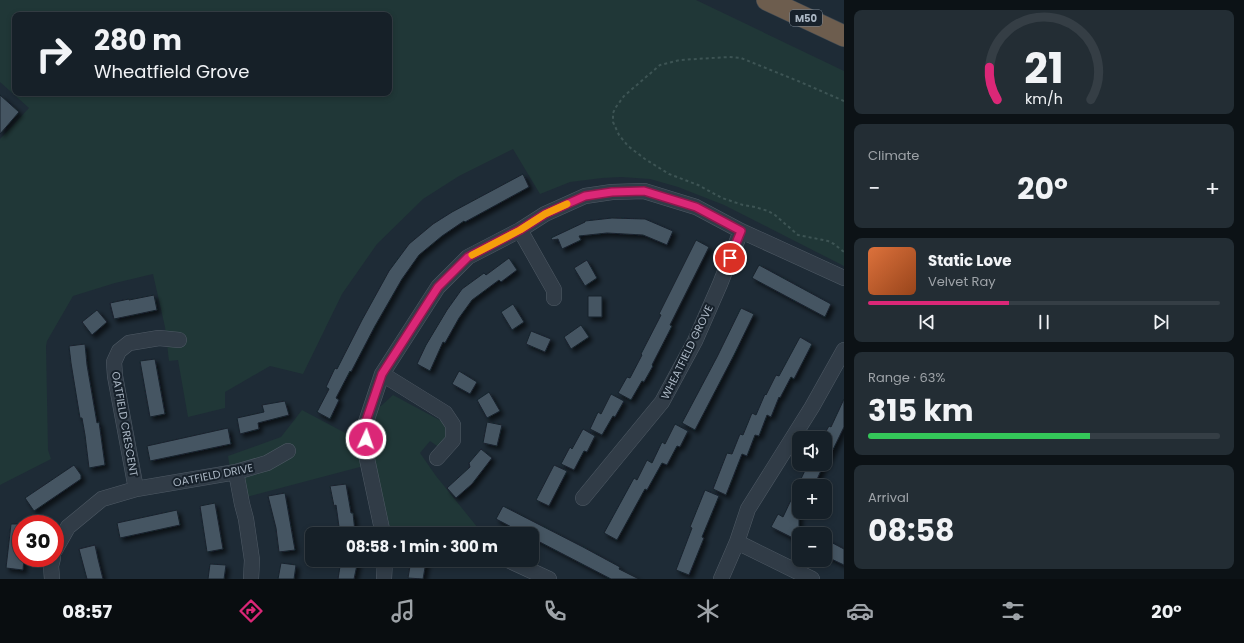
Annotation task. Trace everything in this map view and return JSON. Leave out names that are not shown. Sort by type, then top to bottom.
[{"type":"highway","name":"M50","points":[[767,0],[844,36]]},
{"type":"street","points":[[382,527],[366,454],[365,424],[382,374],[438,287],[468,257],[520,230],[545,214],[585,196],[612,192],[644,191],[696,207],[741,231],[844,278]]},
{"type":"street","points":[[520,230],[554,290],[554,298]]},
{"type":"street","name":"WHEATFIELD GROVE","points":[[583,498],[662,402],[694,341],[720,284],[741,231]]},
{"type":"street","name":"OATFIELD CRESCENT","points":[[136,489],[115,376],[114,362],[119,351],[130,343],[159,338],[179,340]]},
{"type":"street","points":[[721,579],[737,542],[748,509],[812,407],[844,350]]},
{"type":"street","points":[[382,374],[445,413],[453,425],[453,440],[437,458]]},
{"type":"street","name":"OATFIELD DRIVE","points":[[64,534],[68,527],[102,499],[136,489],[236,472],[267,463],[288,451]]},
{"type":"street","points":[[236,472],[246,519],[252,560],[251,579]]},
{"type":"street","points":[[737,542],[812,579]]},
{"type":"street","points":[[51,567],[52,579]]},
{"type":"street","points":[[384,579],[385,567]]},
{"type":"street","points":[[521,567],[542,578]]},
{"type":"path","points":[[844,101],[804,83],[741,58],[729,57],[680,60],[667,62],[660,65],[619,102],[613,113],[615,129],[628,146],[659,168],[669,174],[698,185],[722,198],[775,214],[798,235],[828,241],[844,252]]},
{"type":"path","points":[[704,193],[706,189]]},
{"type":"green space","points":[[0,0],[696,0],[844,71],[844,266],[724,205],[678,187],[650,179],[621,177],[570,182],[540,194],[513,149],[459,176],[423,199],[377,244],[342,294],[303,374],[270,366],[225,392],[225,408],[188,417],[178,360],[169,361],[165,327],[153,274],[115,283],[73,296],[47,341],[46,346],[48,450],[51,459],[0,485],[0,139],[29,108],[16,96],[392,96],[392,12],[12,12],[12,93],[0,82]]},
{"type":"green space","points":[[393,395],[443,422],[449,434],[440,448],[430,441],[420,453],[436,476],[477,527],[390,527],[375,463],[235,500],[228,456],[281,437],[302,410],[349,435]]},
{"type":"building","points":[[0,95],[19,112],[0,134]]},
{"type":"building","points":[[523,174],[529,187],[465,222],[464,221],[442,236],[419,255],[402,279],[351,372],[350,371],[336,398],[339,400],[330,419],[317,412],[329,389],[326,387],[335,368],[337,369],[389,271],[409,244],[433,224],[452,212]]},
{"type":"building","points":[[612,218],[645,219],[673,231],[667,245],[643,235],[607,233],[579,236],[581,240],[562,249],[558,239],[552,240],[551,238],[585,221]]},
{"type":"building","points":[[696,240],[709,247],[670,325],[672,326],[652,365],[653,366],[631,400],[618,393],[627,377],[630,378],[642,355],[641,354],[661,315],[659,314]]},
{"type":"building","points":[[509,258],[517,270],[501,282],[499,280],[472,300],[459,318],[445,343],[443,342],[430,371],[417,364],[426,345],[447,310],[462,289],[484,273],[486,275]]},
{"type":"building","points":[[587,260],[597,278],[585,286],[574,268]]},
{"type":"building","points":[[759,265],[831,304],[825,317],[752,278]]},
{"type":"building","points":[[154,295],[157,310],[114,319],[110,303]]},
{"type":"building","points":[[588,296],[602,296],[602,317],[588,317]]},
{"type":"building","points":[[513,304],[524,322],[512,330],[501,312]]},
{"type":"building","points":[[741,308],[754,314],[695,430],[682,423]]},
{"type":"building","points":[[97,310],[107,322],[92,335],[82,322]]},
{"type":"building","points":[[581,325],[589,337],[571,349],[564,337]]},
{"type":"building","points":[[531,331],[551,339],[545,352],[526,344]]},
{"type":"building","points":[[800,337],[812,344],[794,379],[791,377],[780,398],[779,397],[771,417],[767,415],[759,436],[755,435],[747,456],[742,454],[726,495],[713,489],[727,453],[732,454],[740,434],[743,435],[752,413],[756,415],[765,394],[766,395],[776,375],[779,376]]},
{"type":"building","points":[[85,344],[87,365],[97,423],[99,422],[105,465],[89,468],[85,435],[82,418],[80,418],[69,346]]},
{"type":"building","points":[[155,359],[165,414],[150,417],[140,361]]},
{"type":"building","points":[[459,371],[477,382],[470,394],[452,384]]},
{"type":"building","points":[[489,392],[500,411],[487,418],[477,400]]},
{"type":"building","points":[[611,394],[624,401],[602,435],[590,429],[598,412],[601,414]]},
{"type":"building","points":[[844,399],[844,427],[832,452],[832,431],[826,431],[829,426],[831,427]]},
{"type":"building","points":[[285,401],[289,415],[258,423],[259,429],[240,434],[237,418],[264,412],[262,405]]},
{"type":"building","points":[[487,422],[502,425],[497,446],[483,443]]},
{"type":"building","points":[[675,424],[688,431],[680,447],[677,446],[667,465],[662,463],[647,490],[645,489],[617,540],[604,533],[634,478],[637,480],[647,460],[652,463],[662,442],[665,444]]},
{"type":"building","points":[[228,428],[231,444],[150,461],[147,446]]},
{"type":"building","points":[[583,429],[595,436],[587,452],[584,451],[574,470],[561,464],[570,447],[572,449]]},
{"type":"building","points":[[481,449],[492,458],[472,484],[456,498],[447,488],[470,467],[469,463]]},
{"type":"building","points":[[74,465],[81,475],[81,479],[34,511],[25,498]]},
{"type":"building","points":[[554,465],[567,471],[549,506],[536,500]]},
{"type":"building","points":[[805,471],[821,471],[817,479],[801,479]]},
{"type":"building","points":[[346,484],[351,513],[353,513],[354,527],[339,527],[336,505],[334,506],[330,486]]},
{"type":"building","points":[[705,490],[719,496],[702,537],[704,538],[689,575],[676,570],[692,528],[690,527]]},
{"type":"building","points":[[285,493],[295,550],[279,552],[276,528],[268,496]]},
{"type":"building","points":[[792,498],[792,519],[799,519],[799,526],[801,527],[792,527],[792,538],[771,527],[778,514],[783,517]]},
{"type":"building","points":[[215,503],[223,549],[207,552],[200,506]]},
{"type":"building","points":[[503,506],[583,547],[620,567],[619,569],[639,579],[611,579],[539,542],[539,527],[511,527],[496,519]]},
{"type":"building","points":[[177,510],[180,525],[120,538],[117,523]]},
{"type":"building","points":[[12,524],[12,567],[23,567],[23,570],[6,568]]},
{"type":"building","points":[[832,543],[844,549],[844,565],[832,559]]},
{"type":"building","points":[[95,545],[103,579],[87,579],[79,549]]},
{"type":"building","points":[[281,563],[296,565],[294,579],[278,579]]},
{"type":"building","points":[[210,564],[226,565],[224,579],[208,579]]},
{"type":"building","points":[[340,567],[357,567],[354,579],[338,579]]},
{"type":"building","points":[[410,567],[425,567],[423,579],[408,578]]},
{"type":"slow traffic","points":[[472,255],[520,230],[545,214],[567,204]]},
{"type":"route","points":[[366,439],[365,424],[382,374],[438,287],[468,257],[520,230],[545,214],[585,196],[612,192],[644,191],[696,207],[741,231],[730,258]]}]
